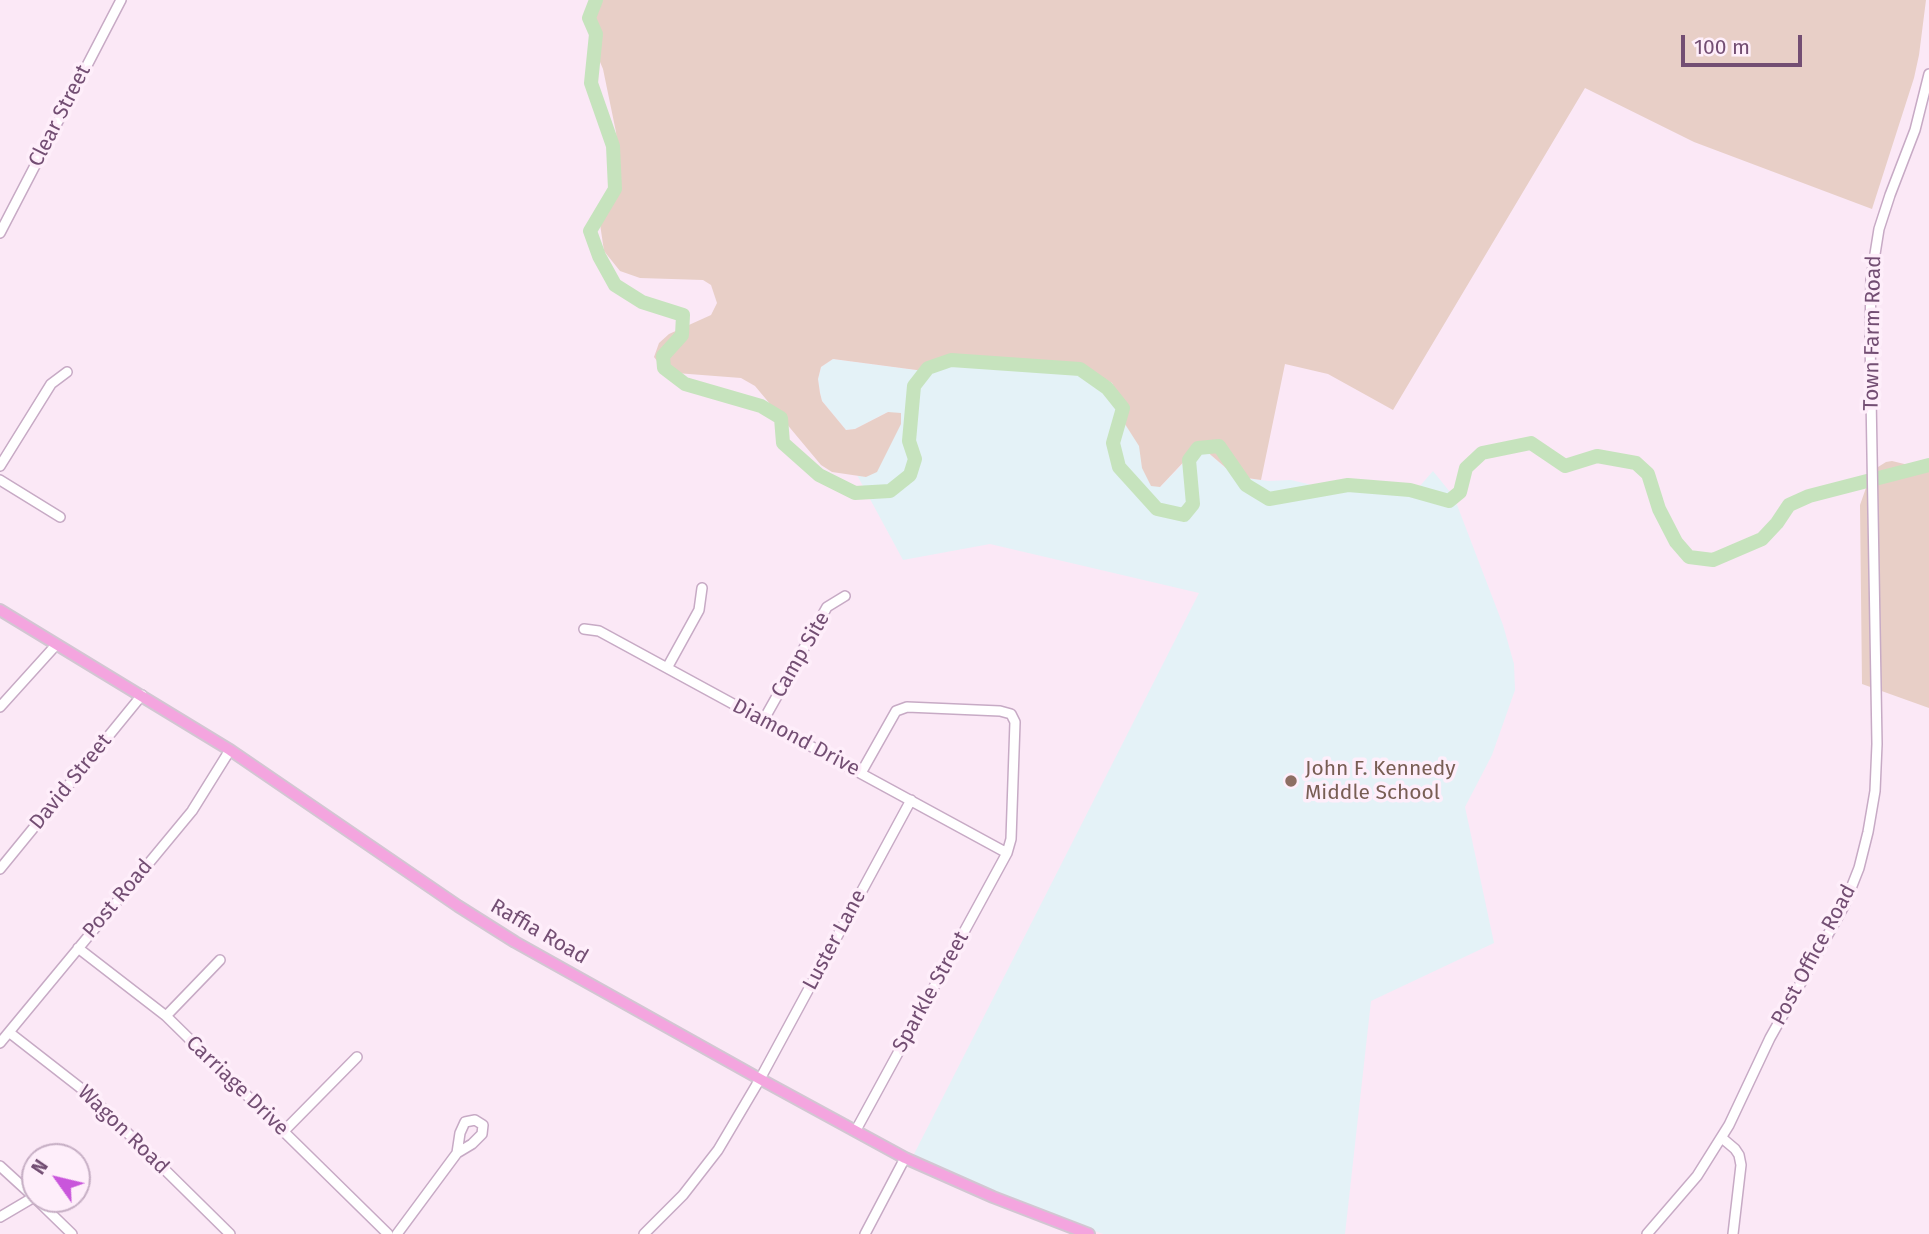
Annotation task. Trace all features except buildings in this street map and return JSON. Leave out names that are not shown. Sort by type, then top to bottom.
[{"type":"main road","name":"Raffia Road","points":[[0,610],[230,750],[515,943],[905,1158],[993,1197],[1089,1234]]},
{"type":"street","name":"Clear Street","points":[[0,233],[121,0]]},
{"type":"street","name":"Town Farm Road","points":[[1873,516],[1870,299],[1873,260],[1885,208],[1915,131],[1929,74]]},
{"type":"street","points":[[0,466],[51,384],[67,372]]},
{"type":"street","points":[[0,480],[60,517]]},
{"type":"street","name":"Post Office Road","points":[[1647,1234],[1697,1176],[1722,1138],[1770,1038],[1843,906],[1856,874],[1868,832],[1875,791],[1877,744],[1873,516]]},
{"type":"street","points":[[667,668],[699,610],[702,588]]},
{"type":"street","name":"Camp Site","points":[[763,721],[827,607],[845,596]]},
{"type":"street","name":"Diamond Drive","points":[[584,629],[600,631],[1007,853]]},
{"type":"street","points":[[0,707],[56,645]]},
{"type":"street","name":"David Street","points":[[0,869],[142,695]]},
{"type":"street","points":[[862,773],[896,711],[907,706],[1011,713],[1016,722],[1011,839],[1007,853]]},
{"type":"street","name":"Post Road","points":[[0,1043],[192,811],[230,750]]},
{"type":"street","name":"Luster Lane","points":[[644,1234],[683,1195],[718,1150],[760,1079],[911,800]]},
{"type":"street","name":"Sparkle Street","points":[[856,1130],[1007,853]]},
{"type":"street","name":"Carriage Drive","points":[[78,948],[166,1016],[388,1234]]},
{"type":"street","points":[[166,1016],[220,960]]},
{"type":"street","name":"Wagon Road","points":[[10,1032],[86,1093],[230,1234]]},
{"type":"street","points":[[284,1131],[358,1057]]},
{"type":"street","points":[[1722,1138],[1740,1155],[1733,1234]]},
{"type":"street","points":[[397,1234],[457,1153]]},
{"type":"street","points":[[865,1234],[905,1158]]},
{"type":"street","points":[[0,1166],[21,1185]]},
{"type":"street","points":[[0,1217],[21,1206]]},
{"type":"street","points":[[50,1213],[72,1234]]},
{"type":"shaded area","points":[[602,0],[1926,0],[1914,78],[1872,209],[1694,142],[1585,88],[1393,410],[1328,374],[1285,364],[1261,480],[1247,478],[1226,468],[1205,450],[1193,452],[1160,487],[1151,486],[1142,468],[1139,446],[1116,410],[1118,395],[1112,383],[1100,376],[1048,362],[1008,360],[979,366],[971,363],[924,371],[833,359],[821,367],[818,379],[820,393],[822,401],[846,430],[855,429],[888,412],[901,413],[901,424],[877,472],[866,477],[832,472],[821,465],[755,386],[741,378],[676,373],[661,366],[654,357],[659,343],[669,334],[711,315],[717,303],[711,285],[703,280],[640,278],[620,271],[604,251],[600,224],[618,162],[616,132],[603,69],[592,43],[591,31],[597,7]]},
{"type":"shaded area","name":"John F. Kennedy Middle School","points":[[833,359],[924,371],[971,363],[979,366],[1008,360],[1048,362],[1100,376],[1112,383],[1118,395],[1116,410],[1140,446],[1142,467],[1160,487],[1194,452],[1205,450],[1226,468],[1247,478],[1291,480],[1316,486],[1373,484],[1410,490],[1419,487],[1433,471],[1454,497],[1503,625],[1514,664],[1515,690],[1492,755],[1465,807],[1494,943],[1371,1001],[1345,1234],[1103,1234],[910,1162],[1199,593],[990,544],[903,560],[857,475],[866,477],[888,412],[855,429],[846,430],[822,401],[820,393],[818,379],[821,367]]},
{"type":"shaded area","points":[[1892,461],[1929,470],[1929,708],[1862,684],[1860,505],[1867,485],[1878,467]]},
{"type":"waterway","points":[[596,0],[589,18],[596,34],[591,83],[613,146],[615,189],[590,231],[599,256],[615,285],[642,302],[683,315],[682,335],[663,356],[664,368],[685,384],[761,406],[781,418],[783,443],[819,475],[855,493],[890,491],[910,475],[915,459],[909,441],[914,386],[928,368],[951,360],[1080,369],[1107,388],[1123,408],[1113,443],[1119,467],[1157,509],[1184,515],[1193,504],[1189,460],[1198,448],[1219,446],[1246,485],[1269,499],[1348,485],[1410,490],[1449,501],[1460,492],[1466,468],[1482,453],[1531,443],[1565,466],[1597,456],[1636,463],[1648,474],[1659,509],[1676,542],[1689,557],[1713,560],[1762,539],[1789,505],[1809,496],[1929,465]]},
{"type":"place","name":"John F. Kennedy Middle School","points":[[1291,781]]}]
